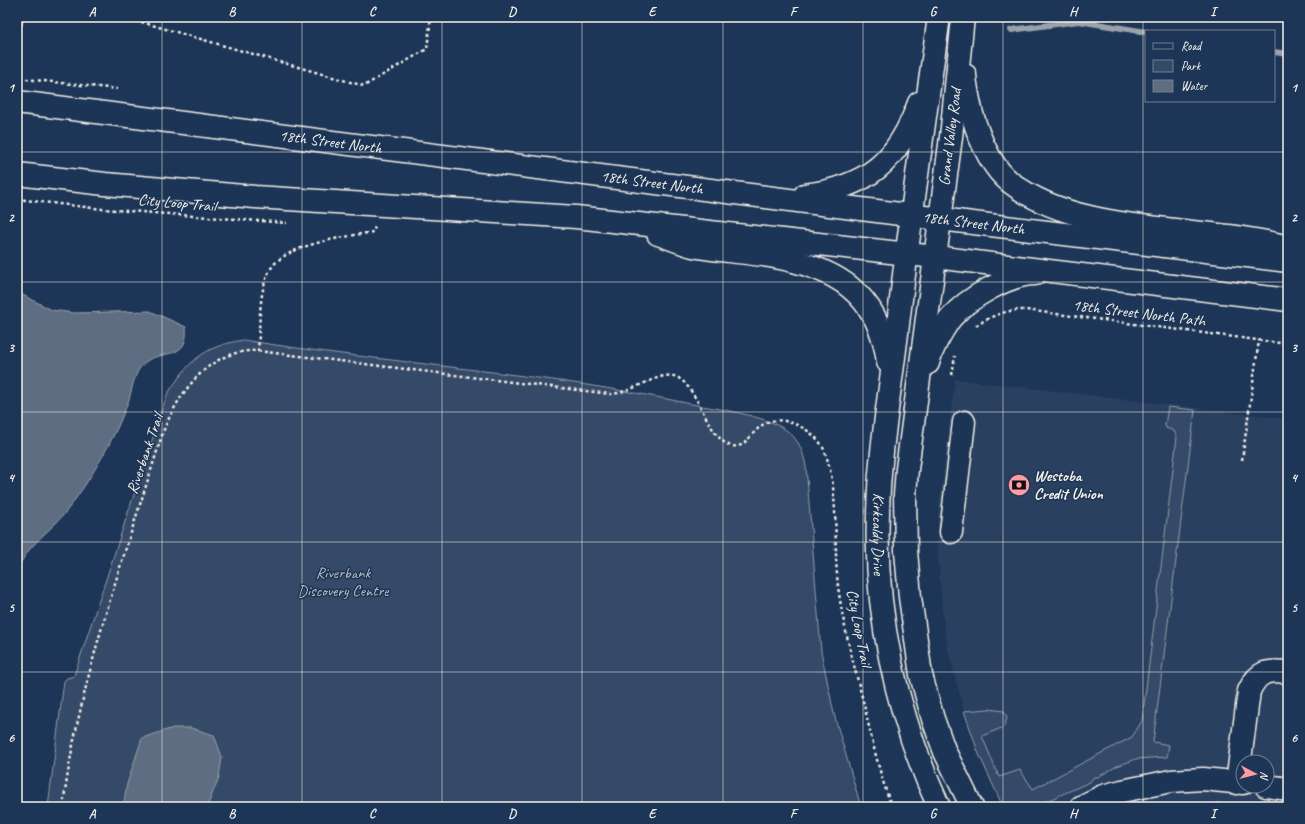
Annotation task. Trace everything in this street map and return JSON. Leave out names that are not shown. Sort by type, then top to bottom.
[{"type":"main road","name":"Grand Valley Road","points":[[906,254],[939,17]]},
{"type":"main road","name":"Grand Valley Road","points":[[935,257],[952,137],[964,17]]},
{"type":"main road","points":[[964,17],[966,89],[977,132],[991,160],[1009,181],[1032,197],[1057,208],[1081,214],[1112,221],[1260,241],[1288,247]]},
{"type":"main road","points":[[751,196],[792,196],[822,193],[847,186],[864,178],[880,167],[895,152],[910,128],[924,91],[934,50]]},
{"type":"main road","name":"18th Street North","points":[[17,102],[751,196],[912,215],[940,220],[1288,261]]},
{"type":"main road","points":[[17,174],[105,184],[255,197],[551,215],[607,220],[1083,274],[1288,300]]},
{"type":"main road","points":[[607,220],[634,226],[694,246],[796,262],[816,268],[840,279],[858,294],[871,310],[880,325],[886,345],[889,366],[889,407]]},
{"type":"main road","name":"Kirkcaldy Drive","points":[[906,254],[878,513],[880,594],[894,674],[907,723],[927,781],[939,807]]},
{"type":"main road","name":"Kirkcaldy Drive","points":[[935,257],[912,426],[905,495],[906,551],[910,597],[921,675],[933,719],[945,752],[972,807]]},
{"type":"main road","points":[[912,426],[929,360],[940,336],[951,318],[965,306],[993,288],[1014,278],[1028,274],[1083,274]]},
{"type":"main road","points":[[951,532],[964,422]]},
{"type":"main road","points":[[1243,754],[1249,691],[1255,679],[1263,673],[1273,670],[1288,672]]},
{"type":"main road","points":[[1081,807],[1103,796],[1189,779],[1235,783]]},
{"type":"main road","points":[[927,781],[930,807]]},
{"type":"main road","points":[[1123,807],[1150,786]]},
{"type":"main road","points":[[1275,787],[1288,789]]},
{"type":"path","points":[[124,17],[364,86],[427,49],[431,17]]},
{"type":"path","points":[[25,79],[117,89]]},
{"type":"path","name":"City Loop Trail","points":[[17,199],[102,209],[290,223]]},
{"type":"path","points":[[258,351],[264,288],[270,270],[280,258],[320,242],[373,232],[375,226]]},
{"type":"path","name":"18th Street North Path","points":[[971,330],[989,318],[1011,311],[1026,310],[1288,344]]},
{"type":"path","points":[[1242,460],[1258,340]]},
{"type":"path","name":"Riverbank Trail","points":[[63,807],[79,716],[102,627],[163,432],[171,413],[183,395],[213,363],[222,357],[235,352],[258,351],[610,394],[619,394],[664,376],[674,376],[682,381],[690,391],[723,442],[733,447],[741,446],[748,442],[756,428],[774,420],[783,420],[800,426],[811,433],[824,450]]},
{"type":"path","points":[[952,375],[957,353]]},
{"type":"path","name":"City Loop Trail","points":[[824,450],[834,493],[838,584],[848,646],[874,751],[892,807]]},
{"type":"path","points":[[1193,807],[1217,804]]},
{"type":"shaded area","points":[[955,379],[1288,419],[1288,807],[1003,807],[978,752],[964,711],[948,650],[943,618],[938,557],[938,516]]},
{"type":"green space","name":"Riverbank Discovery Centre","points":[[243,340],[355,356],[523,376],[635,393],[753,416],[766,420],[786,430],[794,437],[800,446],[806,466],[821,651],[834,714],[861,807],[48,807],[64,681],[67,678],[74,676],[167,395],[182,373],[198,357],[217,347]]},
{"type":"green space","points":[[1168,407],[1195,410],[1153,742],[1169,745],[1167,757],[1136,759],[1117,766],[1098,777],[1094,777],[1090,782],[1033,807],[1003,807],[978,752],[964,711],[988,709],[1004,711],[1007,718],[1004,727],[982,736],[999,777],[1020,770],[1033,789],[1132,737],[1142,721],[1177,437],[1174,431],[1166,428],[1165,425]]},
{"type":"water","points":[[17,17],[25,17],[17,41]]},
{"type":"water","points":[[17,292],[52,310],[74,313],[150,311],[186,327],[186,339],[177,351],[146,361],[140,368],[119,424],[109,445],[85,485],[68,509],[25,556],[17,570]]},
{"type":"water","points":[[173,728],[191,728],[214,735],[222,757],[219,777],[207,807],[123,807],[127,784],[142,738]]},
{"type":"waterway","points":[[1011,30],[1079,21],[1145,32]]},
{"type":"waterway","points":[[1275,52],[1288,54]]},
{"type":"place","name":"Westoba Credit Union","points":[[1019,485]]}]
